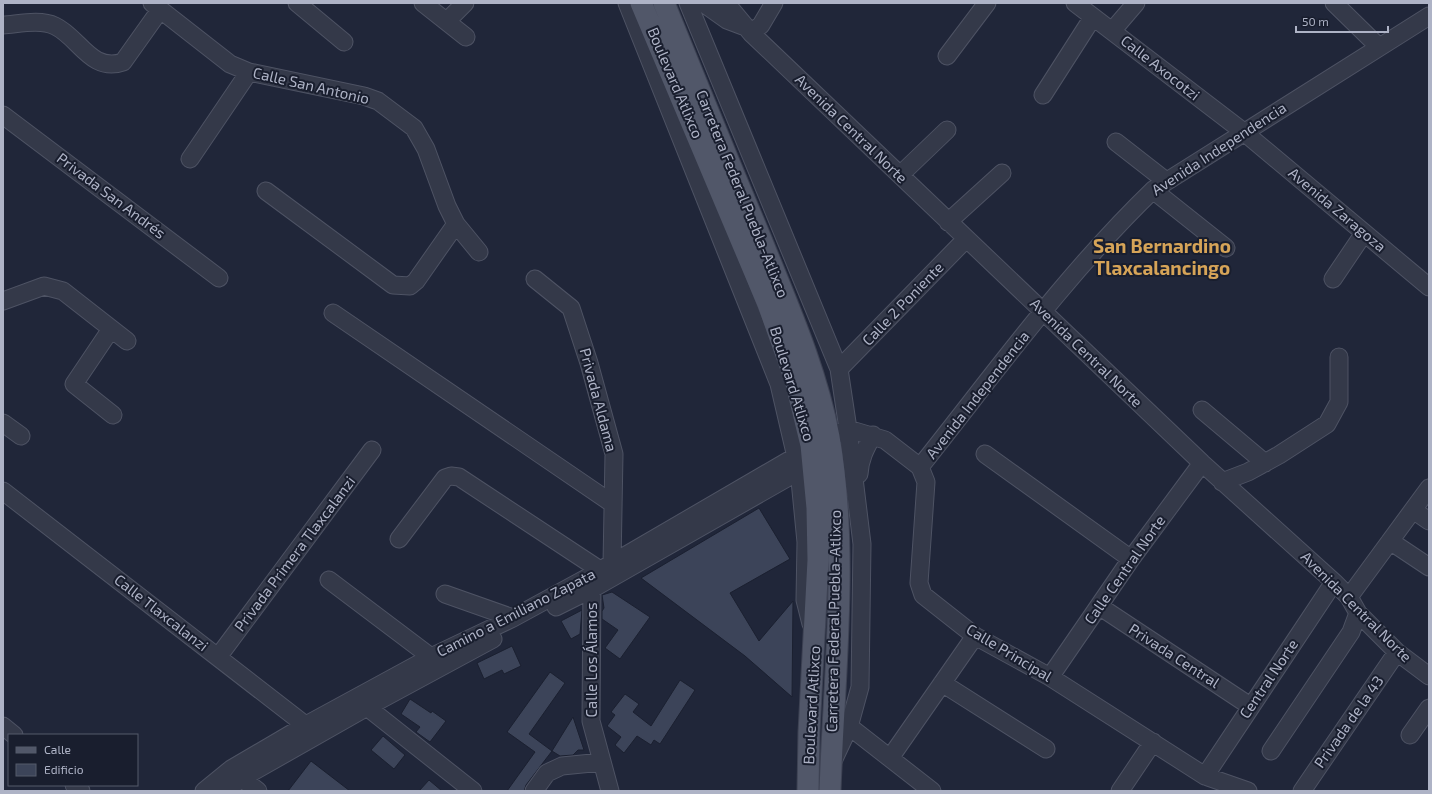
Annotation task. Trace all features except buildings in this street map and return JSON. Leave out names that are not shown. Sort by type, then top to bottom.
[{"type":"main road","name":"Carretera Federal Puebla-Atlixco","points":[[664,3],[784,297],[815,377],[813,454],[838,507],[839,563],[830,791]]},
{"type":"main road","name":"Boulevard Atlixco","points":[[637,4],[768,304],[794,380],[813,454],[817,508],[818,560],[808,791]]},
{"type":"street","points":[[297,3],[344,42]]},
{"type":"street","points":[[423,3],[466,37]]},
{"type":"street","points":[[447,21],[465,3]]},
{"type":"street","points":[[688,3],[839,369],[864,449],[860,461],[856,494]]},
{"type":"street","name":"Avenida Central Norte","points":[[703,3],[727,20],[747,30]]},
{"type":"street","name":"Avenida Central Norte","points":[[726,3],[747,30],[1202,464],[1334,582],[1349,598],[1358,613],[1397,652],[1429,676]]},
{"type":"street","points":[[747,30],[761,25],[774,3]]},
{"type":"street","points":[[947,56],[986,3]]},
{"type":"street","name":"Calle Axocotzi","points":[[1075,3],[1245,133]]},
{"type":"street","points":[[1112,31],[1136,3]]},
{"type":"street","points":[[1334,3],[1379,47]]},
{"type":"street","points":[[3,25],[43,23],[56,26],[95,59],[105,64],[114,65],[123,62],[156,6]]},
{"type":"street","name":"Calle San Antonio","points":[[156,6],[230,64],[249,72],[364,96],[378,101],[414,128],[426,149],[446,206],[456,224],[479,252]]},
{"type":"street","name":"Avenida Independencia","points":[[920,467],[1043,312],[1124,217],[1159,185],[1245,133],[1429,16]]},
{"type":"street","points":[[1043,95],[1093,17]]},
{"type":"street","points":[[190,159],[249,72]]},
{"type":"street","name":"Privada San Andrés","points":[[3,115],[219,278]]},
{"type":"street","points":[[900,175],[947,130]]},
{"type":"street","name":"Avenida Zaragoza","points":[[1245,133],[1364,234],[1429,286]]},
{"type":"street","points":[[1116,142],[1226,248]]},
{"type":"street","points":[[948,222],[1002,173]]},
{"type":"street","points":[[266,191],[393,285],[410,286],[416,281],[456,224]]},
{"type":"street","points":[[1333,279],[1364,234]]},
{"type":"street","name":"Calle 2 Poniente","points":[[839,369],[966,239]]},
{"type":"street","name":"Privada Aldama","points":[[535,279],[571,308],[589,363],[614,454],[613,504],[599,574]]},
{"type":"street","points":[[3,301],[44,286],[63,291],[127,341]]},
{"type":"street","points":[[333,312],[613,504]]},
{"type":"street","points":[[111,329],[74,384],[113,415]]},
{"type":"street","points":[[1222,482],[1248,472],[1265,463],[1327,424],[1339,402],[1339,357]]},
{"type":"street","points":[[1202,410],[1265,463]]},
{"type":"street","points":[[3,423],[21,436]]},
{"type":"street","points":[[813,454],[859,436],[885,440],[920,467]]},
{"type":"street","points":[[831,766],[849,727],[860,687],[862,544],[856,494],[859,436]]},
{"type":"street","name":"Privada Primera Tlaxcalanzi","points":[[218,657],[372,450]]},
{"type":"street","name":"Camino a Emiliano Zapata","points":[[312,730],[367,706],[434,663],[513,618],[599,574],[813,454]]},
{"type":"street","name":"Camino a Emiliano Zapata","points":[[204,791],[312,730],[599,574],[813,454]]},
{"type":"street","points":[[984,454],[1131,559]]},
{"type":"street","name":"Calle Central Norte","points":[[1050,677],[1131,559],[1202,464]]},
{"type":"street","name":"Calle Principal","points":[[920,467],[926,482],[919,583],[923,595],[975,636],[1050,677],[1205,776],[1248,791]]},
{"type":"street","points":[[398,539],[444,478],[451,476],[459,477],[599,574]]},
{"type":"street","points":[[1349,598],[1429,488]]},
{"type":"street","name":"Calle Tlaxcalanzi","points":[[3,491],[312,730]]},
{"type":"street","points":[[1413,510],[1429,521]]},
{"type":"street","points":[[1390,541],[1429,568]]},
{"type":"street","name":"Calle Los Álamos","points":[[599,574],[591,721],[610,791]]},
{"type":"street","points":[[329,580],[434,663]]},
{"type":"street","name":"Central Norte","points":[[1205,776],[1250,706],[1334,582]]},
{"type":"street","points":[[445,594],[513,618]]},
{"type":"street","name":"Privada Central","points":[[1099,606],[1250,706]]},
{"type":"street","points":[[1271,751],[1351,632],[1358,613]]},
{"type":"street","points":[[890,758],[975,636]]},
{"type":"street","name":"Privada de la 43","points":[[1302,791],[1397,652]]},
{"type":"street","points":[[942,683],[1046,749]]},
{"type":"street","points":[[367,706],[473,791]]},
{"type":"street","points":[[1410,735],[1429,708]]},
{"type":"street","points":[[832,712],[849,727],[932,791]]},
{"type":"street","points":[[3,726],[13,734]]},
{"type":"street","points":[[1120,791],[1153,742]]},
{"type":"street","points":[[534,791],[547,773],[562,766],[602,762]]},
{"type":"street","points":[[236,774],[258,791]]},
{"type":"street","name":"Camino a Emiliano Zapata","points":[[225,791],[236,774]]},
{"type":"district","name":"San Bernardino Tlaxcalancingo","points":[[1162,257]]}]
